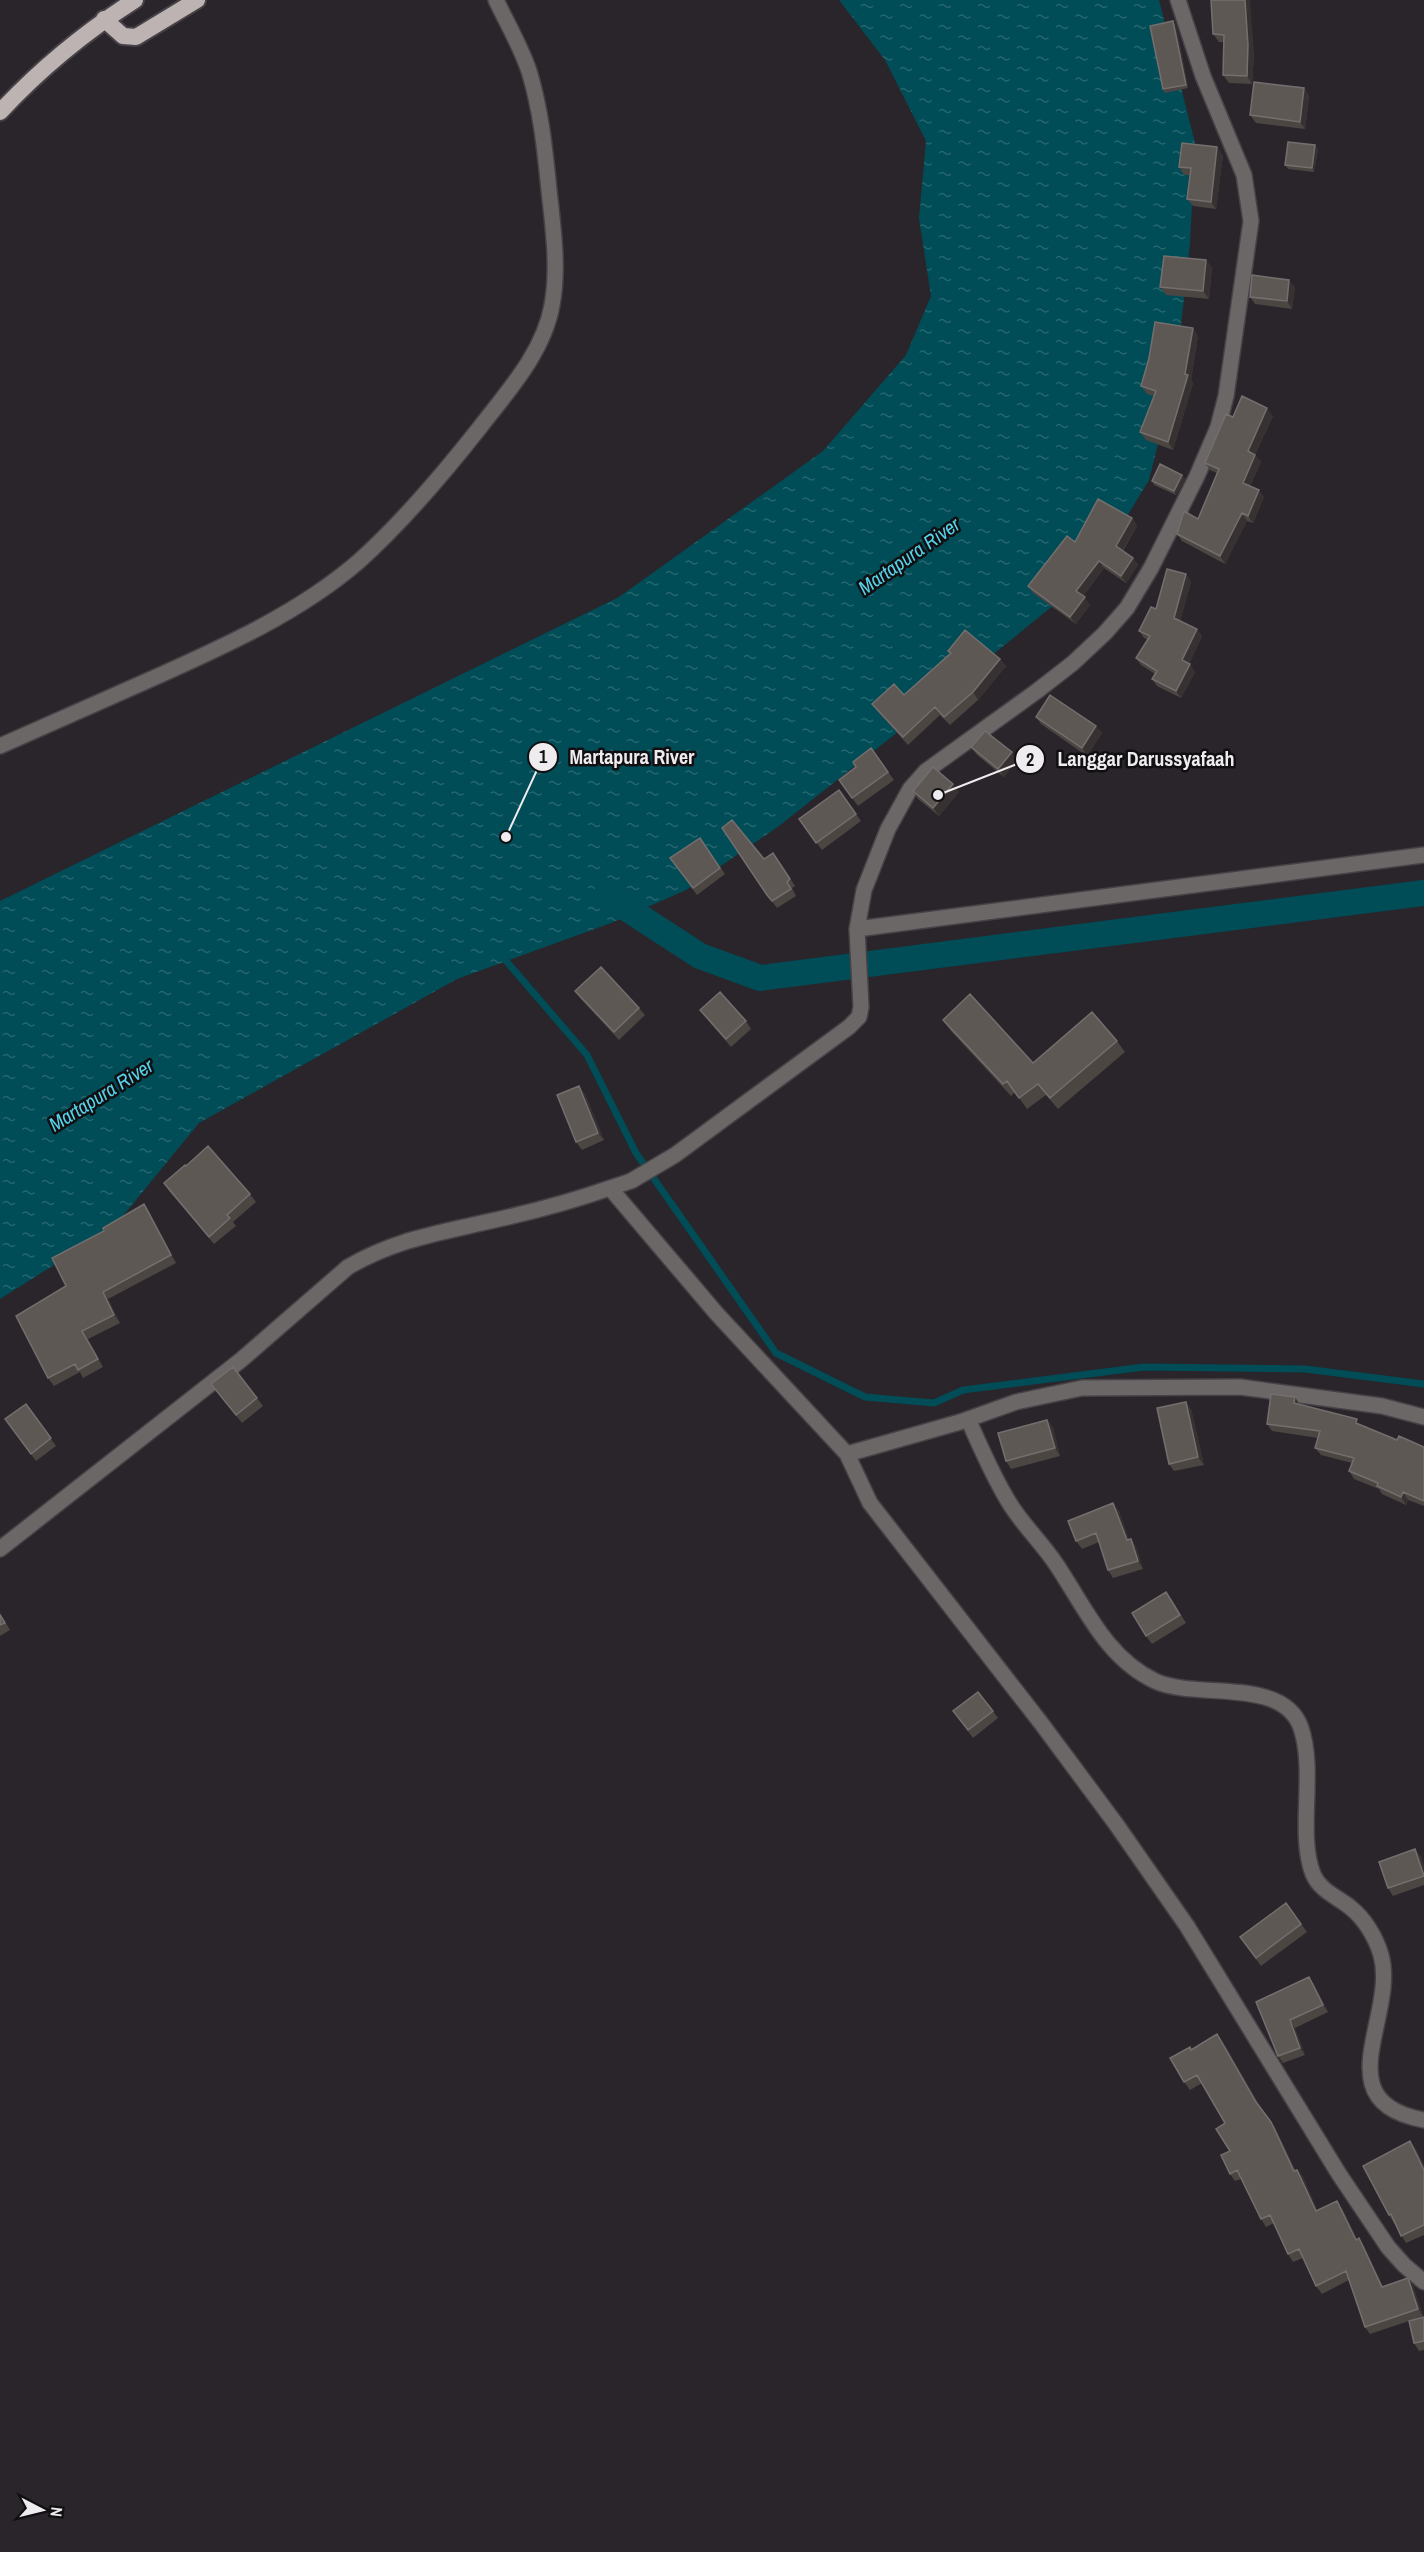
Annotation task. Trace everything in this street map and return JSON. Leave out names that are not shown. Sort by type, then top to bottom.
[{"type":"highway","points":[[0,112],[40,72],[105,20],[135,0]]},
{"type":"highway","points":[[105,20],[123,36],[136,37],[197,0]]},
{"type":"street","points":[[0,746],[224,646],[283,614],[327,586],[357,563],[388,534],[459,454],[525,367],[546,327],[552,306],[555,283],[552,219],[543,131],[533,87],[528,69],[496,0]]},
{"type":"street","points":[[0,1549],[240,1360],[348,1267],[365,1257],[413,1238],[559,1205],[631,1181],[675,1155],[849,1027],[859,1017],[861,1007],[858,916],[869,872],[888,829],[917,779],[1073,663],[1105,633],[1127,608],[1151,568],[1197,476],[1218,427],[1226,396],[1249,246],[1251,213],[1244,175],[1203,76],[1178,0]]},
{"type":"street","points":[[858,934],[1424,855]]},
{"type":"street","points":[[610,1188],[717,1314],[846,1454],[870,1503],[1034,1714],[1116,1824],[1186,1926],[1339,2174],[1388,2247],[1424,2282]]},
{"type":"street","points":[[846,1454],[1054,1392],[1115,1386],[1240,1388],[1382,1406],[1424,1417]]},
{"type":"street","points":[[964,1420],[996,1482],[1012,1507],[1055,1561],[1090,1619],[1118,1656],[1155,1681],[1175,1688],[1236,1692],[1268,1697],[1281,1703],[1297,1719],[1304,1740],[1308,1772],[1309,1855],[1314,1875],[1333,1896],[1351,1907],[1360,1917],[1380,1952],[1385,1971],[1383,1995],[1369,2058],[1372,2087],[1380,2100],[1394,2112],[1424,2120]]},
{"type":"water","points":[[839,0],[1159,0],[1195,143],[1190,243],[1176,371],[1149,480],[1092,574],[779,826],[686,890],[611,923],[457,979],[199,1123],[114,1227],[0,1299],[0,901],[619,597],[823,451],[906,355],[931,296],[919,218],[926,141],[885,60]]},
{"type":"building","points":[[1211,0],[1245,0],[1248,45],[1247,76],[1223,75],[1224,35],[1213,34]]},
{"type":"building","points":[[1173,21],[1186,85],[1163,89],[1150,26]]},
{"type":"building","points":[[1254,82],[1304,88],[1300,122],[1250,115]]},
{"type":"building","points":[[1288,142],[1315,145],[1312,168],[1285,165]]},
{"type":"building","points":[[1182,143],[1217,147],[1211,202],[1187,199],[1191,168],[1179,167]]},
{"type":"building","points":[[1164,256],[1206,260],[1203,291],[1160,287]]},
{"type":"building","points":[[1252,275],[1289,280],[1287,301],[1250,297]]},
{"type":"building","points":[[1155,322],[1193,328],[1185,374],[1188,375],[1168,442],[1140,432],[1156,391],[1141,386],[1149,358]]},
{"type":"building","points":[[1242,396],[1267,408],[1248,451],[1255,455],[1243,483],[1259,490],[1248,516],[1242,513],[1220,556],[1177,534],[1184,511],[1198,519],[1219,469],[1205,463],[1226,414],[1233,417]]},
{"type":"building","points":[[1160,464],[1182,475],[1174,491],[1152,481]]},
{"type":"building","points":[[1098,499],[1132,518],[1116,546],[1133,558],[1121,576],[1099,561],[1076,591],[1085,597],[1070,617],[1028,586],[1067,536],[1075,542]]},
{"type":"building","points":[[1167,569],[1186,574],[1174,618],[1197,629],[1182,660],[1190,664],[1176,691],[1152,679],[1157,671],[1136,658],[1150,636],[1139,631],[1151,607],[1156,609]]},
{"type":"building","points":[[965,630],[1000,659],[973,692],[944,717],[935,707],[903,737],[872,704],[894,684],[904,695],[951,653],[948,651]]},
{"type":"building","points":[[1050,695],[1096,726],[1082,748],[1036,717]]},
{"type":"building","points":[[985,731],[1012,752],[998,769],[971,747]]},
{"type":"building","points":[[871,748],[888,772],[852,798],[839,780],[856,767],[853,762]]},
{"type":"building","points":[[933,767],[953,784],[933,808],[913,791]]},
{"type":"building","points":[[839,790],[856,814],[816,843],[799,819]]},
{"type":"building","points":[[732,820],[764,859],[773,853],[790,879],[787,882],[791,889],[772,901],[722,828]]},
{"type":"building","points":[[700,838],[720,868],[693,888],[670,858]]},
{"type":"building","points":[[601,967],[639,1008],[614,1032],[575,991]]},
{"type":"building","points":[[720,992],[746,1021],[726,1039],[700,1010]]},
{"type":"building","points":[[970,994],[1033,1063],[1092,1012],[1117,1041],[1050,1098],[1038,1084],[1019,1098],[1007,1081],[1003,1084],[943,1020]]},
{"type":"building","points":[[579,1086],[598,1133],[576,1142],[557,1095]]},
{"type":"building","points":[[208,1146],[250,1194],[227,1215],[230,1218],[209,1237],[164,1183]]},
{"type":"building","points":[[144,1204],[171,1255],[103,1292],[114,1315],[82,1331],[98,1359],[78,1370],[75,1364],[48,1378],[16,1316],[66,1286],[52,1258],[104,1231],[103,1228]]},
{"type":"building","points":[[233,1367],[257,1398],[236,1415],[211,1384]]},
{"type":"building","points":[[1271,1394],[1295,1397],[1294,1403],[1357,1419],[1356,1423],[1397,1440],[1399,1436],[1424,1447],[1424,1501],[1403,1492],[1401,1497],[1377,1486],[1378,1483],[1349,1471],[1354,1458],[1315,1448],[1320,1431],[1267,1424]]},
{"type":"building","points":[[1186,1402],[1198,1457],[1169,1464],[1157,1408]]},
{"type":"building","points":[[26,1404],[51,1438],[31,1454],[5,1419]]},
{"type":"building","points":[[1047,1420],[1055,1448],[1006,1461],[998,1433]]},
{"type":"building","points":[[1113,1503],[1127,1540],[1131,1539],[1138,1561],[1108,1570],[1096,1533],[1076,1541],[1068,1521]]},
{"type":"building","points":[[1166,1592],[1180,1615],[1146,1636],[1132,1613]]},
{"type":"building","points":[[0,1615],[5,1623],[0,1625]]},
{"type":"building","points":[[978,1692],[993,1711],[968,1730],[953,1711]]},
{"type":"building","points":[[1415,1849],[1424,1876],[1388,1888],[1379,1862]]},
{"type":"building","points":[[1286,1903],[1301,1924],[1256,1958],[1240,1937]]},
{"type":"building","points":[[1309,1977],[1323,2005],[1290,2020],[1300,2048],[1278,2056],[1256,2002]]},
{"type":"building","points":[[1217,2034],[1256,2102],[1271,2122],[1316,2211],[1337,2201],[1356,2240],[1359,2238],[1382,2287],[1408,2278],[1418,2309],[1365,2327],[1346,2271],[1316,2286],[1299,2249],[1288,2254],[1270,2215],[1261,2219],[1237,2170],[1230,2174],[1221,2155],[1230,2151],[1216,2129],[1225,2123],[1197,2075],[1184,2082],[1170,2058],[1190,2047],[1191,2050]]},
{"type":"building","points":[[1410,2141],[1424,2170],[1424,2225],[1401,2236],[1363,2166]]},
{"type":"building","points":[[1424,2317],[1424,2341],[1414,2343],[1409,2321]]},
{"type":"waterway","points":[[606,895],[700,956],[760,978],[1424,893]]},
{"type":"waterway","points":[[501,955],[587,1055],[636,1153],[776,1353],[865,1397],[934,1403],[963,1390],[1144,1367],[1305,1369],[1424,1384]]},
{"type":"place","name":"Langgar Darussyafaah","points":[[938,795]]},
{"type":"place","name":"Martapura River","points":[[506,837]]}]
